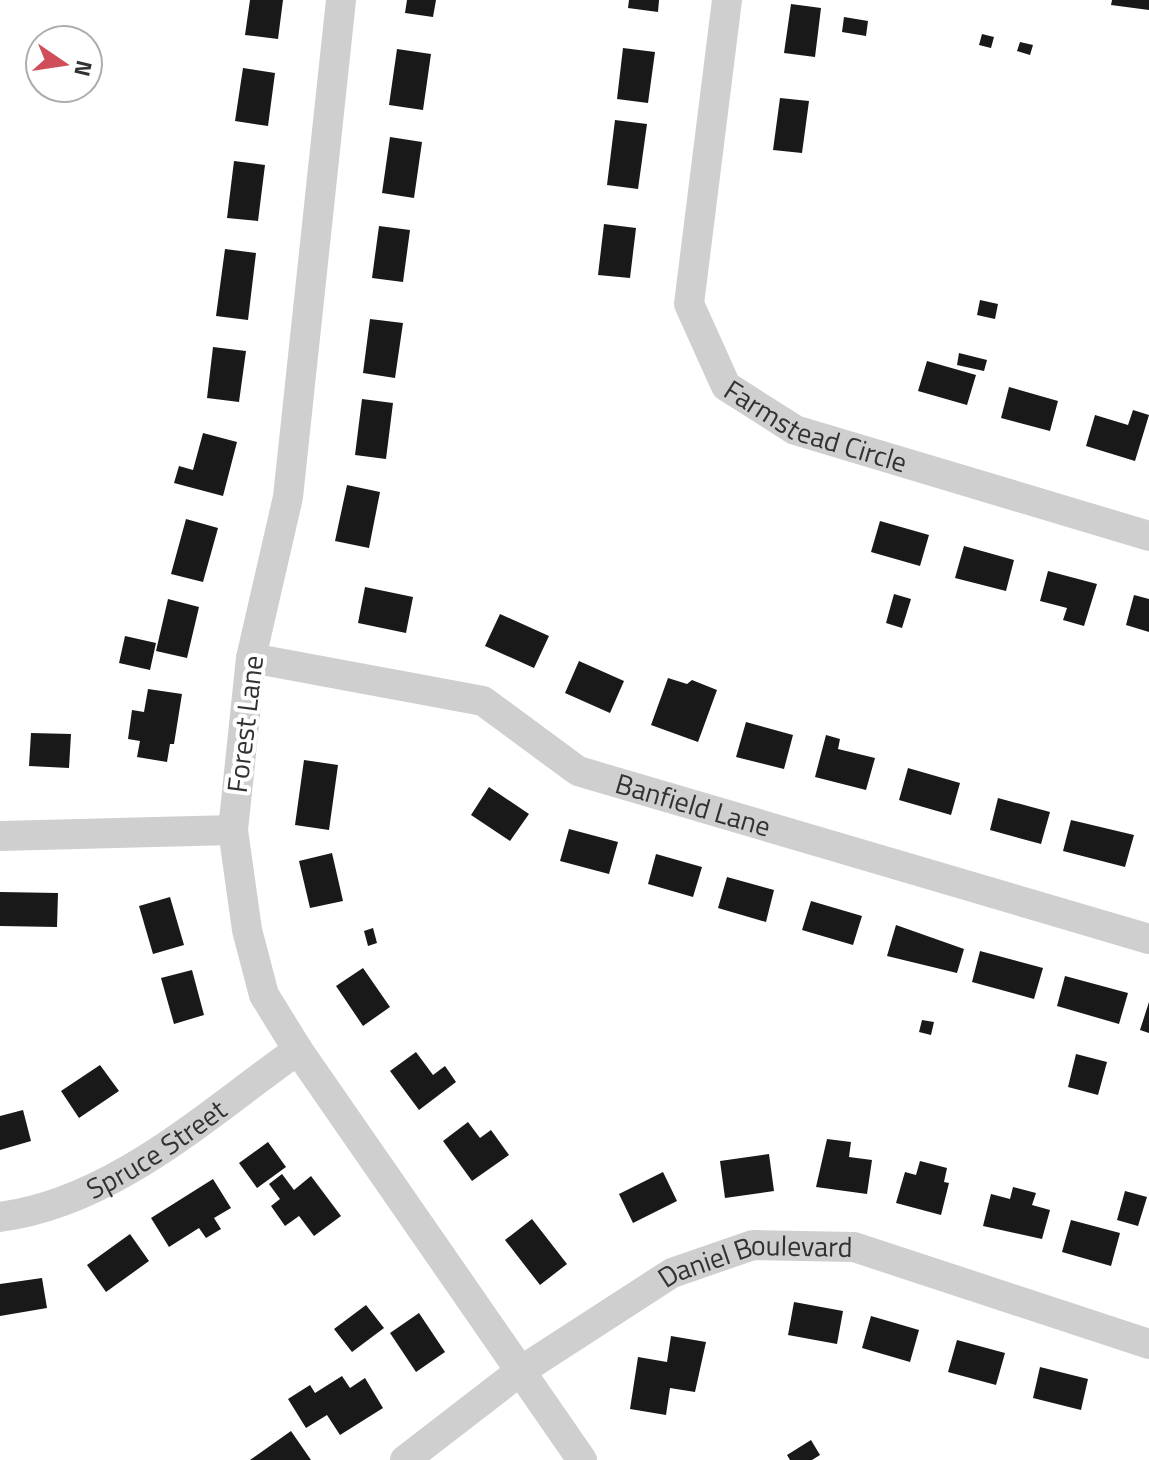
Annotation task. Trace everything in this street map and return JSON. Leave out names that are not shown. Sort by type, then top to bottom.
[{"type":"street","name":"Forest Lane","points":[[341,0],[288,497],[251,658],[233,830],[247,930],[264,995],[298,1050],[582,1460]]},
{"type":"street","name":"Farmstead Circle","points":[[727,0],[689,304],[726,386],[795,430],[1149,536]]},
{"type":"street","name":"Banfield Lane","points":[[251,658],[483,701],[578,771],[1149,939]]},
{"type":"street","points":[[0,836],[233,830]]},
{"type":"street","name":"Spruce Street","points":[[0,1217],[25,1214],[120,1177],[298,1050]]},
{"type":"street","name":"Daniel Boulevard","points":[[405,1460],[519,1372],[672,1273],[753,1245],[854,1247],[1149,1344]]},
{"type":"building","points":[[250,0],[283,0],[278,39],[245,35]]},
{"type":"building","points":[[407,0],[436,0],[433,17],[405,13]]},
{"type":"building","points":[[629,0],[659,0],[658,12],[628,8]]},
{"type":"building","points":[[1112,0],[1149,0],[1149,10],[1111,5]]},
{"type":"building","points":[[791,4],[821,8],[815,57],[784,53]]},
{"type":"building","points":[[844,17],[868,21],[866,36],[842,32]]},
{"type":"building","points":[[982,34],[994,37],[991,48],[979,45]]},
{"type":"building","points":[[1020,42],[1033,45],[1030,55],[1017,51]]},
{"type":"building","points":[[623,48],[655,52],[648,103],[617,99]]},
{"type":"building","points":[[397,49],[431,54],[423,110],[389,105]]},
{"type":"building","points":[[243,68],[275,73],[268,126],[235,121]]},
{"type":"building","points":[[780,98],[809,101],[802,153],[773,150]]},
{"type":"building","points":[[615,120],[647,124],[638,189],[607,185]]},
{"type":"building","points":[[390,137],[422,142],[414,198],[382,193]]},
{"type":"building","points":[[234,161],[265,165],[258,221],[227,218]]},
{"type":"building","points":[[604,224],[636,228],[630,278],[598,275]]},
{"type":"building","points":[[379,226],[410,230],[403,282],[372,278]]},
{"type":"building","points":[[225,249],[256,253],[248,320],[216,316]]},
{"type":"building","points":[[980,300],[998,304],[995,319],[977,315]]},
{"type":"building","points":[[370,319],[403,323],[395,378],[363,373]]},
{"type":"building","points":[[213,347],[246,351],[239,402],[207,398]]},
{"type":"building","points":[[959,353],[987,360],[984,371],[957,365]]},
{"type":"building","points":[[927,361],[976,375],[967,405],[918,391]]},
{"type":"building","points":[[1009,387],[1058,401],[1050,431],[1001,418]]},
{"type":"building","points":[[362,399],[393,403],[386,459],[355,455]]},
{"type":"building","points":[[1133,410],[1149,415],[1135,461],[1086,446],[1095,415],[1128,425]]},
{"type":"building","points":[[203,433],[237,442],[223,496],[174,483],[179,466],[193,470]]},
{"type":"building","points":[[347,485],[380,492],[369,548],[335,541]]},
{"type":"building","points":[[186,519],[218,528],[203,582],[171,574]]},
{"type":"building","points":[[880,521],[929,535],[920,566],[871,552]]},
{"type":"building","points":[[964,546],[1014,560],[1006,591],[955,578]]},
{"type":"building","points":[[1048,571],[1097,584],[1084,626],[1063,620],[1067,608],[1040,601]]},
{"type":"building","points":[[365,587],[413,597],[406,633],[358,623]]},
{"type":"building","points":[[894,594],[911,599],[902,628],[886,623]]},
{"type":"building","points":[[1134,595],[1149,599],[1149,632],[1126,625]]},
{"type":"building","points":[[168,599],[199,607],[187,658],[156,651]]},
{"type":"building","points":[[500,614],[549,636],[534,668],[485,646]]},
{"type":"building","points":[[125,636],[156,643],[150,670],[119,663]]},
{"type":"building","points":[[579,661],[624,681],[610,713],[565,693]]},
{"type":"building","points":[[668,678],[687,684],[692,680],[717,690],[698,742],[651,725]]},
{"type":"building","points":[[148,689],[182,694],[174,744],[170,744],[167,762],[137,757],[140,741],[128,739],[132,710],[144,712]]},
{"type":"building","points":[[746,722],[793,735],[784,769],[736,757]]},
{"type":"building","points":[[31,733],[71,734],[69,768],[29,766]]},
{"type":"building","points":[[826,735],[840,739],[838,749],[875,758],[866,790],[815,777]]},
{"type":"building","points":[[304,760],[338,765],[329,830],[295,825]]},
{"type":"building","points":[[908,768],[960,783],[951,815],[899,800]]},
{"type":"building","points":[[489,787],[529,814],[510,841],[471,815]]},
{"type":"building","points":[[998,798],[1050,812],[1041,844],[990,830]]},
{"type":"building","points":[[1071,820],[1134,835],[1125,867],[1063,851]]},
{"type":"building","points":[[569,829],[618,842],[609,874],[560,861]]},
{"type":"building","points":[[332,853],[343,901],[310,908],[299,861]]},
{"type":"building","points":[[656,854],[702,867],[693,897],[648,884]]},
{"type":"building","points":[[727,877],[774,890],[766,922],[718,908]]},
{"type":"building","points":[[0,892],[58,893],[57,927],[0,926]]},
{"type":"building","points":[[170,897],[184,945],[153,954],[139,906]]},
{"type":"building","points":[[811,901],[862,916],[853,945],[802,930]]},
{"type":"building","points":[[896,925],[964,949],[957,973],[887,956]]},
{"type":"building","points":[[373,928],[377,943],[368,946],[364,931]]},
{"type":"building","points":[[980,951],[1043,968],[1034,999],[972,982]]},
{"type":"building","points":[[363,968],[390,1007],[363,1026],[336,986]]},
{"type":"building","points":[[192,970],[204,1015],[174,1024],[161,978]]},
{"type":"building","points":[[1065,976],[1128,993],[1119,1024],[1057,1006]]},
{"type":"building","points":[[1149,1002],[1149,1033],[1140,1030]]},
{"type":"building","points":[[922,1020],[934,1022],[931,1035],[919,1032]]},
{"type":"building","points":[[416,1052],[433,1075],[445,1066],[456,1082],[419,1110],[390,1071]]},
{"type":"building","points":[[1076,1054],[1107,1062],[1098,1095],[1068,1087]]},
{"type":"building","points":[[100,1065],[119,1091],[79,1118],[61,1091]]},
{"type":"building","points":[[23,1110],[31,1141],[0,1150],[0,1116]]},
{"type":"building","points":[[468,1122],[480,1138],[491,1130],[509,1155],[472,1181],[443,1141]]},
{"type":"building","points":[[827,1139],[851,1142],[849,1157],[872,1160],[867,1194],[816,1187]]},
{"type":"building","points":[[268,1142],[286,1167],[257,1188],[239,1163]]},
{"type":"building","points":[[769,1154],[774,1191],[725,1198],[720,1161]]},
{"type":"building","points":[[920,1161],[947,1168],[944,1182],[949,1183],[941,1215],[896,1203],[905,1172],[916,1175]]},
{"type":"building","points":[[663,1172],[677,1201],[633,1223],[619,1194]]},
{"type":"building","points":[[282,1174],[294,1190],[311,1176],[341,1216],[314,1236],[299,1216],[285,1226],[271,1206],[280,1199],[269,1184]]},
{"type":"building","points":[[213,1179],[231,1208],[214,1218],[221,1229],[206,1238],[199,1228],[169,1247],[151,1218]]},
{"type":"building","points":[[1013,1187],[1036,1193],[1032,1205],[1050,1210],[1042,1239],[983,1226],[991,1194],[1010,1199]]},
{"type":"building","points":[[1125,1191],[1147,1197],[1138,1226],[1117,1220]]},
{"type":"building","points":[[532,1219],[567,1264],[540,1285],[505,1240]]},
{"type":"building","points":[[1071,1220],[1120,1233],[1111,1266],[1062,1252]]},
{"type":"building","points":[[130,1234],[149,1261],[106,1292],[87,1265]]},
{"type":"building","points":[[42,1278],[47,1308],[0,1316],[0,1284]]},
{"type":"building","points":[[794,1302],[843,1311],[837,1344],[788,1335]]},
{"type":"building","points":[[366,1305],[384,1328],[352,1352],[334,1329]]},
{"type":"building","points":[[419,1313],[445,1352],[416,1372],[390,1333]]},
{"type":"building","points":[[871,1316],[919,1330],[910,1362],[862,1348]]},
{"type":"building","points":[[671,1336],[706,1342],[695,1392],[670,1388],[666,1415],[630,1409],[638,1357],[667,1362]]},
{"type":"building","points":[[957,1340],[1005,1353],[996,1385],[948,1372]]},
{"type":"building","points":[[1040,1367],[1088,1379],[1081,1410],[1033,1398]]},
{"type":"building","points":[[342,1376],[350,1388],[365,1378],[383,1408],[340,1435],[327,1415],[306,1428],[288,1399],[310,1385],[315,1393]]},
{"type":"building","points":[[291,1431],[311,1460],[250,1460]]},
{"type":"building","points":[[811,1440],[820,1455],[812,1460],[790,1460],[787,1455]]}]
